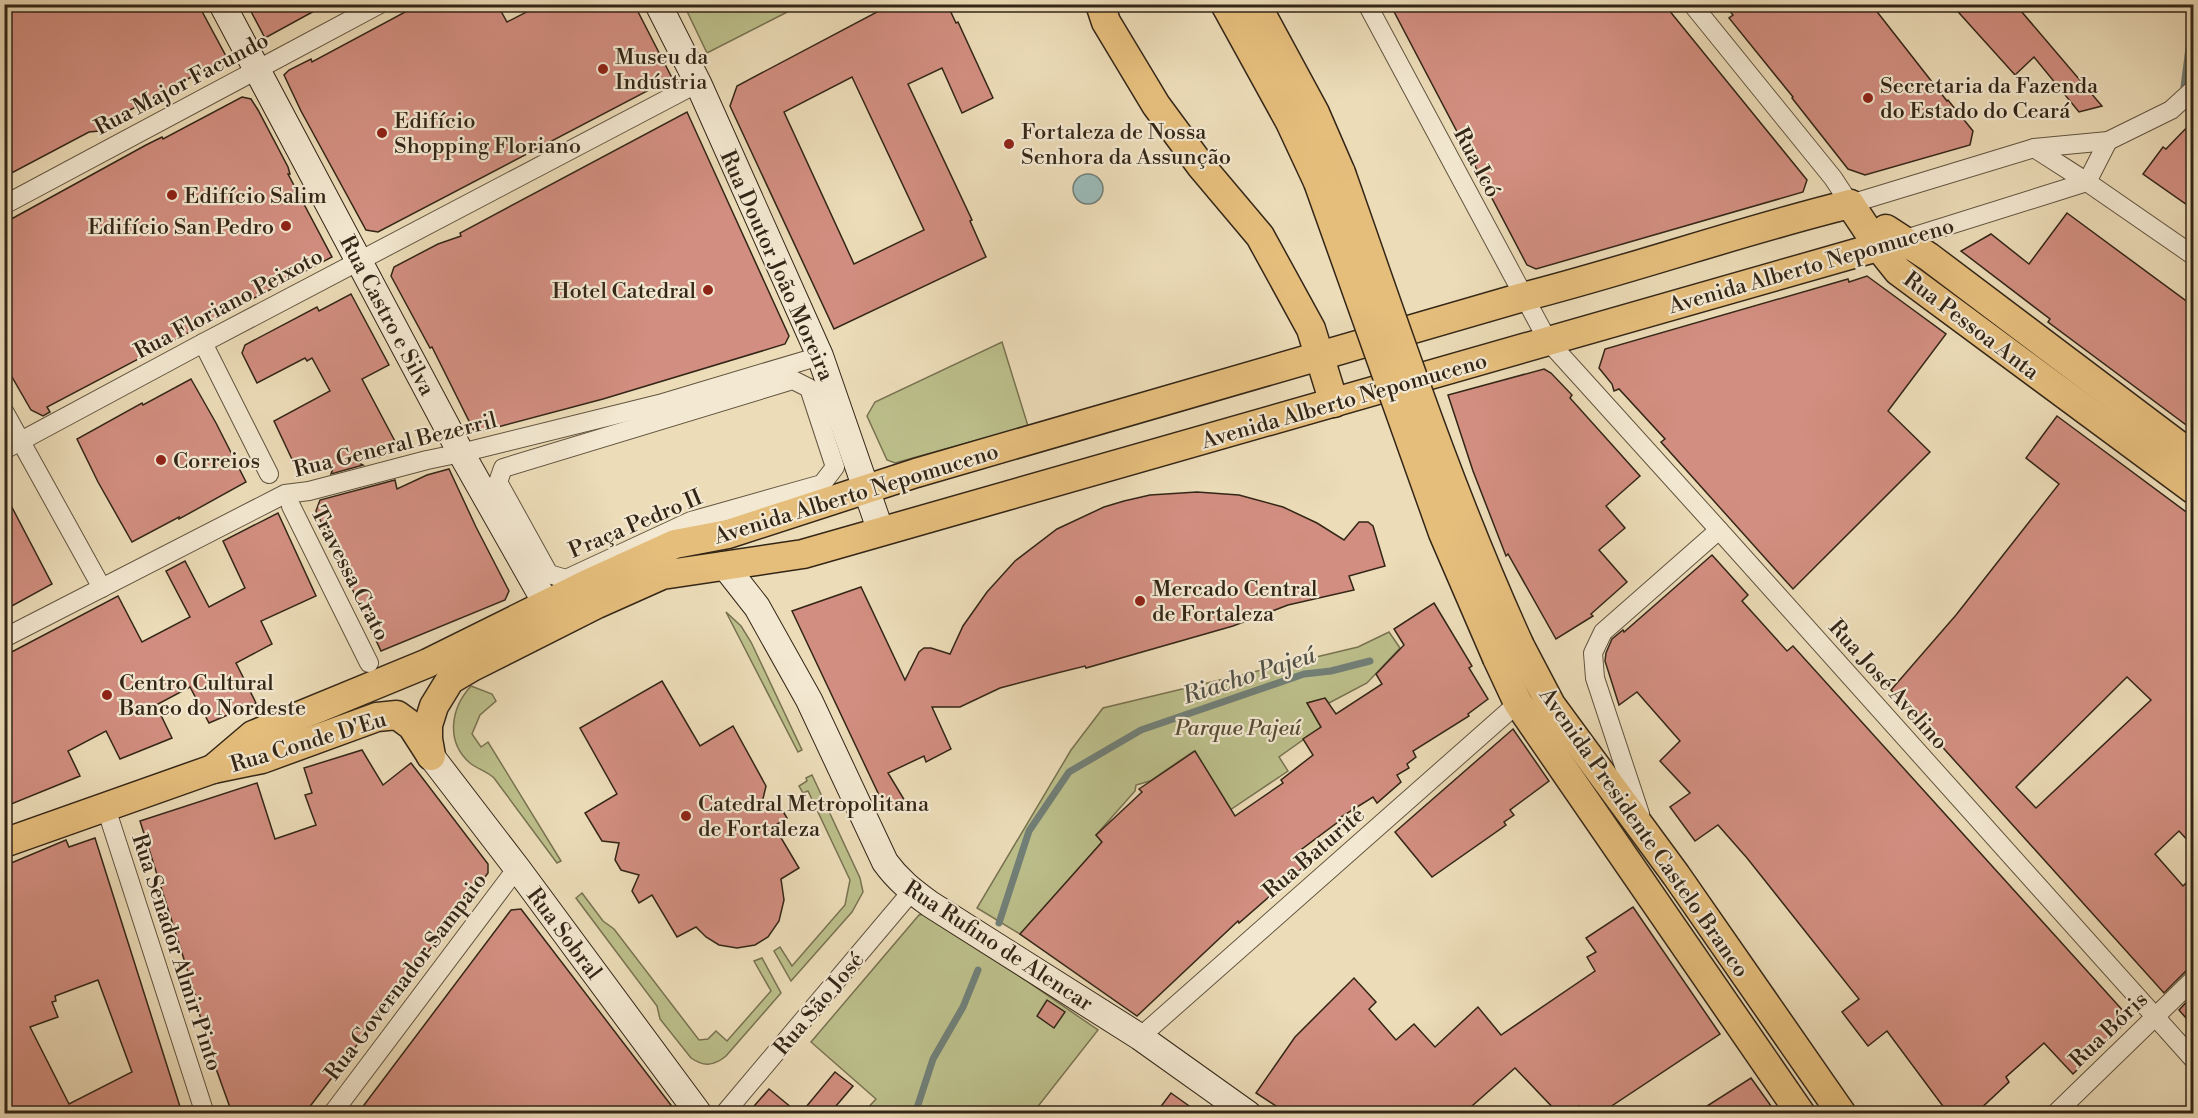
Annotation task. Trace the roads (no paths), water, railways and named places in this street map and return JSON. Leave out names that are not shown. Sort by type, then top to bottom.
[{"type":"main road","points":[[1100,4],[1106,21],[1156,105],[1201,166],[1260,236],[1311,329],[1334,403]]},
{"type":"main road","name":"Avenida Presidente Castelo Branco","points":[[1225,4],[1290,122],[1330,177]]},
{"type":"main road","name":"Avenida Presidente Castelo Branco","points":[[1256,4],[1315,113],[1330,177],[1486,572],[1508,652],[1518,703],[1802,1113]]},
{"type":"main road","name":"Avenida Alberto Nepomuceno","points":[[552,614],[675,544],[728,534],[916,473],[1850,204]]},
{"type":"main road","name":"Rua Pessoa Anta","points":[[1850,204],[1890,243],[1929,257],[2193,457]]},
{"type":"main road","name":"Avenida Alberto Nepomuceno","points":[[552,614],[662,575],[803,554],[1890,243]]},
{"type":"main road","name":"Rua Pessoa Anta","points":[[1890,243],[1898,271],[2192,485]]},
{"type":"main road","points":[[431,756],[428,724],[434,706],[450,680],[552,614]]},
{"type":"main road","name":"Rua Conde D'Eu","points":[[213,769],[253,735],[552,614]]},
{"type":"main road","name":"Avenida Presidente Castelo Branco","points":[[1508,652],[1551,705],[1676,875],[1842,1113]]},
{"type":"main road","name":"Rua Conde D'Eu","points":[[4,843],[213,769],[262,759],[377,717],[397,715],[412,726],[431,756]]},
{"type":"street","name":"Rua Castro e Silva","points":[[222,4],[461,453],[552,614]]},
{"type":"street","name":"Rua Major Facundo","points":[[4,205],[380,4]]},
{"type":"street","name":"Rua Doutor João Moreira","points":[[658,4],[698,83],[820,356],[881,532]]},
{"type":"street","name":"Rua Icó","points":[[1367,4],[1548,341]]},
{"type":"street","points":[[1692,4],[1833,178],[1850,204]]},
{"type":"street","name":"Rua Floriano Peixoto","points":[[4,450],[698,83]]},
{"type":"street","name":"Avenida Alberto Nepomuceno","points":[[1850,204],[2034,148],[2108,141],[2171,110],[2193,89]]},
{"type":"street","points":[[2087,182],[2108,141]]},
{"type":"street","points":[[2034,148],[2193,256]]},
{"type":"street","name":"Avenida Alberto Nepomuceno","points":[[1890,243],[2087,182]]},
{"type":"street","name":"Rua José Avelino","points":[[1548,341],[2193,1060]]},
{"type":"street","points":[[203,343],[269,474]]},
{"type":"street","name":"Rua General Bezerril","points":[[4,638],[285,494],[309,491],[659,404],[820,356]]},
{"type":"street","name":"Praça Pedro II","points":[[793,380],[809,388],[835,467],[822,484],[691,521],[566,579],[549,574],[498,482],[503,468],[793,380]]},
{"type":"street","points":[[4,411],[102,588]]},
{"type":"street","name":"Travessa Crato","points":[[291,506],[369,663]]},
{"type":"street","points":[[1648,838],[1595,678],[1593,653],[1603,632],[1719,530]]},
{"type":"street","name":"Rua Rufino de Alencar","points":[[724,565],[757,607],[809,700],[885,862],[896,877],[912,891],[1140,1037],[1248,1113]]},
{"type":"street","name":"Rua Baturité","points":[[1140,1037],[1518,703]]},
{"type":"street","name":"Rua Sobral","points":[[431,756],[698,1112]]},
{"type":"street","name":"Rua Senador Almir Pinto","points":[[105,806],[205,1113]]},
{"type":"street","name":"Rua Governador Sampaio","points":[[332,1113],[517,868]]},
{"type":"street","name":"Rua São José","points":[[723,1113],[912,891]]},
{"type":"street","name":"Rua Bóris","points":[[2055,1113],[2193,979]]},
{"type":"water","points":[[1088,174],[1099,178],[1103,189],[1099,200],[1088,204],[1077,200],[1073,189],[1077,178]]},
{"type":"waterway","name":"Riacho Pajeú","points":[[2184,87],[2192,24],[2191,4]]},
{"type":"waterway","name":"Riacho Pajeú","points":[[999,923],[1029,831],[1069,772],[1141,730],[1304,674],[1331,671],[1370,661]]},
{"type":"waterway","name":"Riacho Pajeú","points":[[915,1114],[933,1059],[963,1007],[978,970]]},
{"type":"place","name":"Museu da Indústria","points":[[603,69]]},
{"type":"place","name":"Secretaria da Fazenda do Estado do Ceará","points":[[1868,98]]},
{"type":"place","name":"Edifício Shopping Floriano","points":[[382,133]]},
{"type":"place","name":"Fortaleza de Nossa Senhora da Assunção","points":[[1009,144]]},
{"type":"place","name":"Edifício Salim","points":[[172,195]]},
{"type":"place","name":"Edifício San Pedro","points":[[286,226]]},
{"type":"place","name":"Hotel Catedral","points":[[708,290]]},
{"type":"place","name":"Correios","points":[[161,460]]},
{"type":"place","name":"Mercado Central de Fortaleza","points":[[1140,601]]},
{"type":"place","name":"Centro Cultural Banco do Nordeste","points":[[107,695]]},
{"type":"place","name":"Catedral Metropolitana de Fortaleza","points":[[686,816]]},
{"type":"park label","name":"Parque Pajeú","points":[[1238,727]]}]
